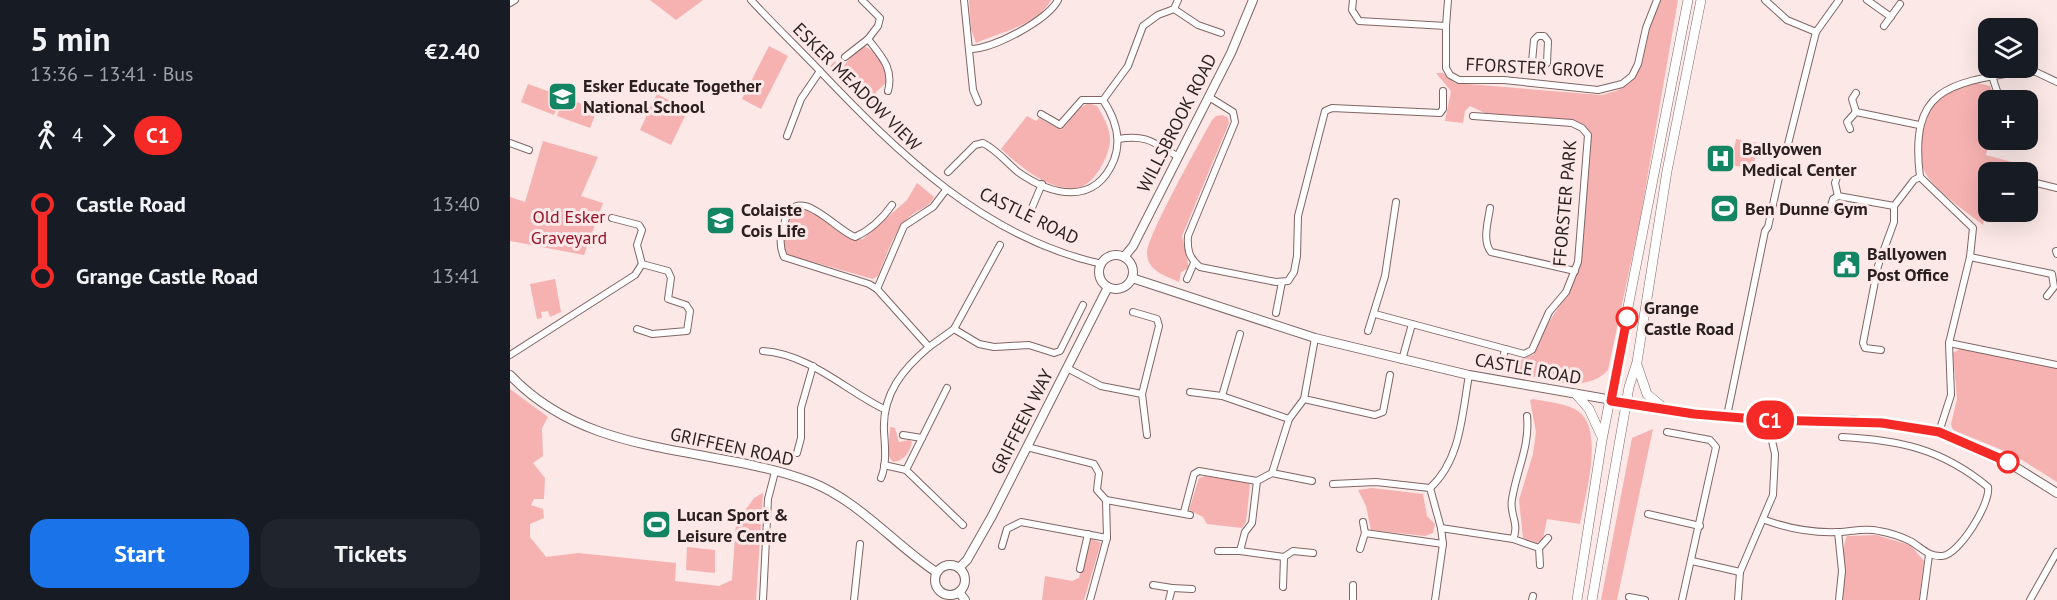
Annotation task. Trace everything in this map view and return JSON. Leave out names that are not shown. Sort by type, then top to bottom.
[{"type":"main road","points":[[1577,600],[1602,440],[1688,0]]},
{"type":"main road","points":[[1592,600],[1626,403],[1637,362],[1667,171],[1701,0]]},
{"type":"main road","points":[[1637,362],[1641,384],[1647,394],[1665,409]]},
{"type":"main road","points":[[1576,394],[1601,429],[1602,440]]},
{"type":"street","points":[[510,3],[515,0]]},
{"type":"street","name":"ESKER MEADOW VIEW","points":[[751,0],[880,134],[946,190]]},
{"type":"street","points":[[845,57],[868,39],[878,26],[880,18],[862,0]]},
{"type":"street","points":[[964,0],[973,90],[978,102]]},
{"type":"street","points":[[969,49],[992,44],[1046,16],[1058,0]]},
{"type":"street","points":[[1102,100],[1128,66],[1143,26],[1158,15],[1174,9],[1178,0]]},
{"type":"street","name":"WILLSBROOK ROAD","points":[[1124,257],[1133,246],[1209,97],[1253,0]]},
{"type":"street","points":[[1353,0],[1352,10],[1359,21],[1446,26]]},
{"type":"street","name":"FFORSTER GROVE","points":[[1448,0],[1446,68],[1450,75],[1458,80],[1539,83],[1598,90],[1622,84],[1632,76],[1638,64],[1646,28],[1657,0]]},
{"type":"street","points":[[1765,0],[1787,20],[1816,32]]},
{"type":"street","points":[[1788,144],[1816,32],[1839,0]]},
{"type":"street","points":[[1867,0],[1891,17]]},
{"type":"street","points":[[1884,26],[1900,4]]},
{"type":"street","points":[[1174,9],[1198,25],[1221,33]]},
{"type":"street","points":[[1539,68],[1547,63],[1548,41],[1544,36],[1538,36],[1534,40],[1532,62],[1539,68],[1539,83]]},
{"type":"street","points":[[868,39],[888,65],[891,81],[888,91]]},
{"type":"street","points":[[787,136],[801,99],[820,71]]},
{"type":"street","points":[[2038,73],[2057,82]]},
{"type":"street","points":[[1939,432],[1951,395],[1949,343],[1970,257],[1973,228],[1920,177],[1917,152],[1919,125],[1930,103],[1941,93],[1952,87],[1985,78]]},
{"type":"street","points":[[1209,97],[1233,112],[1235,122],[1188,236],[1188,247],[1194,262],[1200,267],[1282,282],[1288,281],[1294,272],[1298,216],[1326,111],[1332,108],[1440,113],[1443,110],[1443,91]]},
{"type":"street","points":[[1856,93],[1852,99],[1856,112]]},
{"type":"street","points":[[1041,114],[1060,125],[1082,100],[1102,100]]},
{"type":"street","points":[[948,172],[975,145],[983,143],[991,147],[1019,172],[1042,184],[1076,194],[1090,190],[1101,182],[1110,169],[1118,139],[1114,123],[1102,100]]},
{"type":"street","points":[[1856,112],[1919,125]]},
{"type":"street","points":[[1850,129],[1847,122],[1856,112]]},
{"type":"street","name":"FFORSTER PARK","points":[[1473,116],[1572,123],[1582,128],[1588,135],[1578,262],[1575,271],[1566,292],[1549,312],[1532,350],[1524,354],[1505,349]]},
{"type":"street","points":[[1118,139],[1139,136],[1177,156]]},
{"type":"street","points":[[510,143],[529,150]]},
{"type":"street","points":[[1727,416],[1765,231],[1768,227],[1780,173]]},
{"type":"street","points":[[1837,177],[1835,183],[1838,196]]},
{"type":"street","points":[[1881,350],[1864,348],[1863,343],[1878,266],[1894,222],[1894,206],[1914,180],[1920,177]]},
{"type":"street","points":[[2038,183],[2057,188]]},
{"type":"street","points":[[1031,210],[1042,184]]},
{"type":"street","points":[[877,289],[904,226],[933,207],[946,190]]},
{"type":"street","name":"CASTLE ROAD","points":[[946,190],[963,203],[1036,241],[1078,258],[1102,264]]},
{"type":"street","points":[[1830,209],[1833,199],[1838,196],[1894,206]]},
{"type":"street","points":[[1368,331],[1385,276],[1396,202]]},
{"type":"street","points":[[892,205],[878,222],[855,237],[846,234],[813,208],[799,205],[792,207],[787,213],[780,237],[784,257],[870,284],[929,347]]},
{"type":"street","points":[[1490,208],[1486,236],[1487,247],[1491,252],[1575,271]]},
{"type":"street","points":[[510,355],[635,275],[642,264],[637,245],[642,230],[639,225],[612,218]]},
{"type":"street","points":[[881,478],[884,465],[885,410],[892,391],[906,367],[954,330],[1000,245]]},
{"type":"street","points":[[1109,257],[1124,257],[1133,268],[1132,278],[1125,287],[1108,287],[1101,279],[1102,264],[1109,257]]},
{"type":"street","points":[[1970,257],[2052,274]]},
{"type":"street","points":[[1187,279],[1194,262]]},
{"type":"street","points":[[637,329],[652,334],[679,334],[687,331],[690,324],[690,310],[686,305],[668,299],[670,274],[642,264]]},
{"type":"street","points":[[2047,296],[2054,287],[2052,274],[2057,268]]},
{"type":"street","name":"CASTLE ROAD","points":[[1132,278],[1315,338],[1469,375],[1665,409],[1767,420],[1851,420],[1939,432],[2009,463],[2057,494]]},
{"type":"street","points":[[1276,313],[1282,282]]},
{"type":"street","name":"GRIFFEEN WAY","points":[[959,568],[967,560],[979,540],[1108,287]]},
{"type":"street","points":[[954,330],[979,344],[994,347],[1029,345],[1054,353],[1060,351],[1083,305]]},
{"type":"street","points":[[1133,312],[1157,319],[1159,326],[1142,394],[1147,435]]},
{"type":"street","points":[[1375,314],[1505,349],[1502,363]]},
{"type":"street","points":[[1402,360],[1412,324]]},
{"type":"street","points":[[1222,396],[1240,334]]},
{"type":"street","points":[[1272,473],[1289,419],[1304,399],[1315,338]]},
{"type":"street","points":[[1949,343],[2057,365]]},
{"type":"street","points":[[763,351],[781,352],[813,366],[885,410]]},
{"type":"street","points":[[797,453],[801,438],[801,408],[813,366]]},
{"type":"street","points":[[1067,368],[1101,386],[1142,394]]},
{"type":"street","name":"GRIFFEEN ROAD","points":[[510,375],[542,402],[590,430],[626,441],[775,472],[832,491],[936,572],[935,582],[939,591],[949,595],[959,592]]},
{"type":"street","points":[[1304,399],[1375,416],[1383,412],[1390,375]]},
{"type":"street","points":[[1430,488],[1449,464],[1456,444],[1469,375]]},
{"type":"street","points":[[906,470],[947,388]]},
{"type":"street","points":[[1190,392],[1222,396],[1289,419]]},
{"type":"street","points":[[1513,539],[1518,529],[1511,500],[1528,442],[1527,416]]},
{"type":"street","points":[[1738,600],[1740,572],[1765,520],[1776,478],[1775,454],[1767,420]]},
{"type":"street","points":[[1667,432],[1710,440],[1716,447],[1682,600]]},
{"type":"street","points":[[903,435],[922,438]]},
{"type":"street","points":[[1765,520],[1793,528],[1838,532],[1861,529],[1880,531],[1909,541],[1929,555],[1942,556],[1954,551],[1983,510],[1989,497],[1988,487],[1930,451],[1886,440],[1842,437]]},
{"type":"street","points":[[1027,447],[1095,464],[1099,473],[1096,490],[1106,500],[1187,514],[1194,474],[1199,471],[1257,481],[1272,473],[1312,481]]},
{"type":"street","points":[[884,465],[906,470],[963,525]]},
{"type":"street","points":[[763,600],[768,499],[775,472]]},
{"type":"street","points":[[1240,551],[1245,532],[1251,523],[1257,481]]},
{"type":"street","points":[[1334,484],[1397,483],[1430,488]]},
{"type":"street","points":[[1430,488],[1443,544],[1435,600]]},
{"type":"street","points":[[1090,600],[1107,538],[1106,500]]},
{"type":"street","points":[[1648,514],[1700,526]]},
{"type":"street","points":[[1002,546],[1007,529],[1021,522],[1107,538]]},
{"type":"street","points":[[1360,549],[1365,533],[1363,522]]},
{"type":"street","points":[[1441,528],[1513,539],[1539,548]]},
{"type":"street","points":[[1838,532],[1842,571],[1839,600]]},
{"type":"street","points":[[1365,533],[1443,544]]},
{"type":"street","points":[[1080,569],[1088,534]]},
{"type":"street","points":[[1540,565],[1539,548],[1548,538]]},
{"type":"street","points":[[854,600],[860,544]]},
{"type":"street","points":[[1218,550],[1284,557],[1293,550],[1312,553]]},
{"type":"street","points":[[2030,600],[2057,552]]},
{"type":"street","points":[[1923,600],[1929,555]]},
{"type":"street","points":[[1283,587],[1284,557]]},
{"type":"street","points":[[1692,561],[1740,572]]},
{"type":"street","points":[[936,572],[944,566],[959,568],[965,580],[959,592],[965,600]]},
{"type":"street","points":[[1153,585],[1192,590]]},
{"type":"street","points":[[1353,585],[1353,600]]},
{"type":"street","points":[[1169,600],[1172,588]]},
{"type":"street","points":[[1629,597],[1645,600]]},
{"type":"green space","points":[[650,0],[703,0],[676,20]]},
{"type":"green space","points":[[969,0],[1051,0],[1028,22],[976,43],[971,29]]},
{"type":"green space","points":[[1661,0],[1678,0],[1640,220],[1608,370],[1598,378],[1573,383],[1546,380],[1507,370],[1510,359],[1521,360],[1534,354],[1580,266],[1591,133],[1577,121],[1485,113],[1470,106],[1465,111],[1463,123],[1445,121],[1451,91],[1436,73],[1443,73],[1455,83],[1601,95],[1615,91],[1625,87],[1636,74],[1648,30]]},
{"type":"green space","points":[[861,45],[876,55],[883,65],[887,82],[876,92],[880,101],[871,108],[830,66],[835,61],[843,67]]},
{"type":"green space","points":[[769,46],[788,56],[761,109],[742,99]]},
{"type":"green space","points":[[1978,83],[1990,86],[1992,90],[1978,90],[1978,150],[1987,150],[1986,155],[2012,162],[1978,162],[1978,221],[1933,183],[1923,168],[1921,159],[1922,138],[1927,117],[1941,98]]},
{"type":"green space","points":[[528,84],[561,96],[554,115],[521,102]]},
{"type":"green space","points":[[657,94],[688,110],[671,145],[640,130],[648,113],[658,117],[648,111]]},
{"type":"green space","points":[[564,97],[597,110],[590,128],[557,116]]},
{"type":"green space","points":[[1088,103],[1097,106],[1104,118],[1110,140],[1100,169],[1083,186],[1066,188],[1045,182],[1026,170],[1001,149],[1027,116],[1036,121],[1039,118],[1061,130],[1079,109]]},
{"type":"green space","points":[[1223,115],[1228,118],[1229,123],[1182,236],[1189,268],[1181,272],[1179,282],[1158,272],[1150,264],[1147,253],[1149,243],[1175,188],[1212,120],[1216,116]]},
{"type":"green space","points":[[1736,139],[1758,143],[1753,169],[1731,165]]},
{"type":"green space","name":"Old Esker Graveyard","points":[[543,141],[598,157],[581,196],[603,203],[584,255],[510,241],[510,197],[525,202]]},
{"type":"green space","points":[[917,183],[934,197],[929,204],[912,214],[903,223],[890,245],[878,276],[873,279],[785,254],[782,248],[791,213],[797,209],[815,214],[845,236],[863,239],[907,200]]},
{"type":"green space","points":[[555,279],[561,312],[550,317],[548,311],[541,312],[542,318],[537,319],[530,284]]},
{"type":"green space","points":[[1961,348],[2057,368],[2057,482],[2014,455],[1953,430],[1951,424],[1957,399],[1953,353]]},
{"type":"green space","points":[[510,389],[548,417],[542,428],[543,456],[533,463],[545,478],[544,499],[534,499],[531,505],[543,509],[544,518],[530,524],[530,537],[546,557],[578,553],[676,563],[675,581],[719,586],[732,580],[736,523],[754,498],[763,493],[756,600],[510,600]]},
{"type":"green space","points":[[1530,400],[1562,404],[1578,411],[1586,420],[1592,448],[1589,481],[1580,524],[1547,519],[1543,539],[1537,543],[1523,538],[1519,500],[1533,454],[1536,432]]},
{"type":"green space","points":[[890,427],[895,428],[899,442],[909,440],[912,442],[906,455],[893,462],[888,455]]},
{"type":"green space","points":[[1653,429],[1617,600],[1601,600],[1632,438]]},
{"type":"green space","points":[[1205,476],[1247,482],[1250,485],[1246,522],[1242,528],[1207,524],[1203,517],[1189,510],[1199,478]]},
{"type":"green space","points":[[1372,488],[1423,494],[1427,516],[1435,524],[1433,533],[1425,536],[1371,530],[1366,506],[1358,490]]},
{"type":"green space","points":[[1876,535],[1910,545],[1924,561],[1919,600],[1843,600],[1844,549],[1847,536]]},
{"type":"green space","points":[[1092,539],[1101,543],[1084,600],[1042,600],[1045,576],[1072,581],[1079,578],[1089,541]]},
{"type":"green space","points":[[687,547],[715,550],[715,573],[686,570]]},
{"type":"bus line","name":"C1","points":[[1627,318],[1611,401],[1694,414],[1767,420],[1851,420],[1882,423],[1939,432],[2008,462]]},
{"type":"place","name":"Esker Educate Together National School","points":[[562,96]]},
{"type":"place","name":"Ballyowen Medical Center","points":[[1721,159]]},
{"type":"place","name":"Ben Dunne Gym","points":[[1724,209]]},
{"type":"place","name":"Colaiste Cois Life","points":[[720,220]]},
{"type":"place","name":"Ballyowen Post Office","points":[[1846,264]]},
{"type":"place","name":"Grange Castle Road","points":[[1627,318]]},
{"type":"place","name":"Lucan Sport & Leisure Centre","points":[[656,525]]}]
